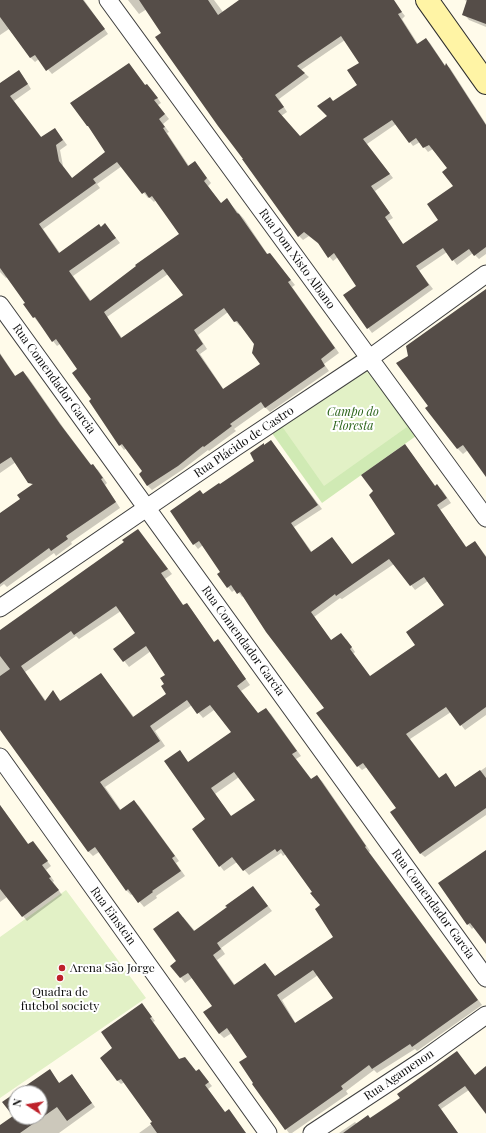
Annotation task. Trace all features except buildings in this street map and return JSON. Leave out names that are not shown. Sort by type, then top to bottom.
[{"type":"main road","points":[[427,0],[486,83]]},
{"type":"street","name":"Rua Dom Xisto Albano","points":[[108,0],[486,518]]},
{"type":"street","name":"Rua Plácido de Castro","points":[[0,608],[147,507],[370,358],[486,274]]},
{"type":"street","name":"Rua Comendador Garcia","points":[[0,305],[486,978]]},
{"type":"street","name":"Rua Einstein","points":[[0,757],[268,1133]]},
{"type":"street","name":"Rua Agamenon","points":[[312,1133],[426,1058],[486,1015]]},
{"type":"green space","name":"Campo do Floresta","points":[[365,349],[423,431],[322,503],[264,422]]},
{"type":"green space","name":"Campo do Floresta","points":[[364,366],[407,427],[324,486],[281,425]]},
{"type":"green space","name":"Arena São Jorge","points":[[66,890],[146,998],[19,1085],[8,1085],[8,1093],[0,1098],[0,937]]},
{"type":"place","name":"Arena São Jorge","points":[[62,968]]},
{"type":"place","name":"Quadra de futebol society","points":[[60,978]]}]
